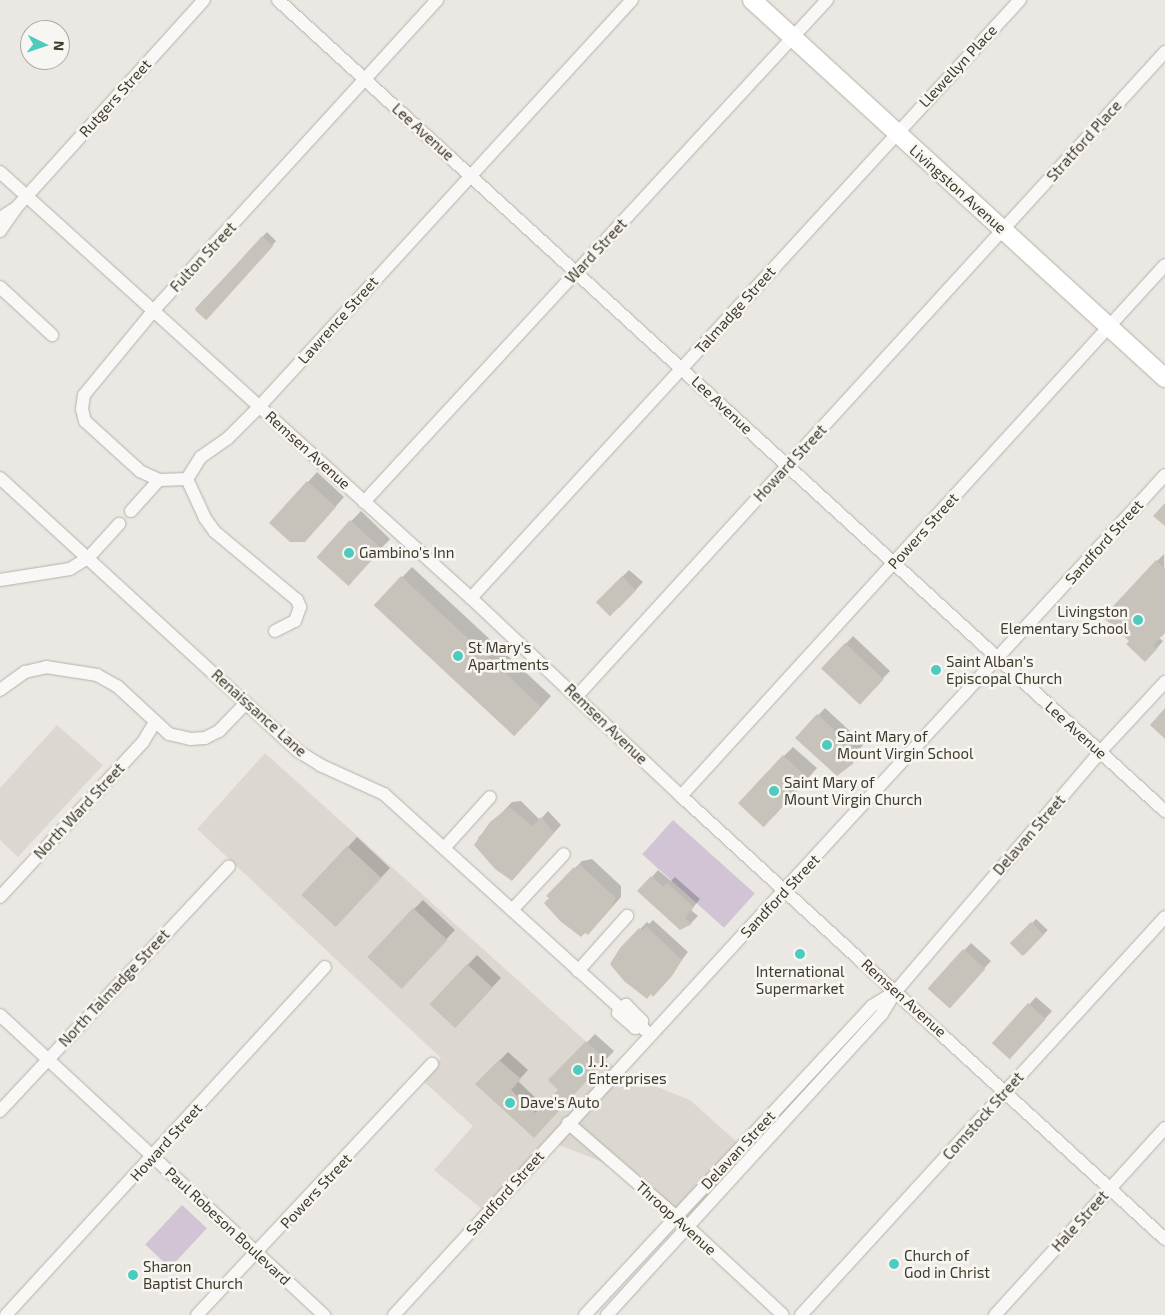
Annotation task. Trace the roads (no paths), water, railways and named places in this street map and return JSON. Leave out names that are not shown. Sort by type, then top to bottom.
[{"type":"main road","name":"Livingston Avenue","points":[[752,0],[1165,378]]},
{"type":"street","name":"Rutgers Street","points":[[16,208],[204,0]]},
{"type":"street","name":"Lee Avenue","points":[[278,0],[471,173],[577,273],[683,367],[787,466],[895,562],[1165,812]]},
{"type":"street","name":"Fulton Street","points":[[159,480],[140,471],[85,421],[82,409],[88,388],[154,310],[366,80],[437,0]]},
{"type":"street","name":"Lawrence Street","points":[[187,479],[201,457],[227,439],[259,406],[471,173],[632,0]]},
{"type":"street","name":"Ward Street","points":[[364,502],[827,0]]},
{"type":"street","name":"Llewellyn Place","points":[[897,133],[1020,0]]},
{"type":"street","name":"Stratford Place","points":[[1004,230],[1165,52]]},
{"type":"street","name":"Talmadge Street","points":[[471,598],[897,133]]},
{"type":"street","name":"Remsen Avenue","points":[[0,172],[471,598],[681,796],[1006,1091],[1165,1239]]},
{"type":"street","points":[[0,218],[16,208]]},
{"type":"street","points":[[0,231],[16,208]]},
{"type":"street","name":"Howard Street","points":[[577,696],[1004,230]]},
{"type":"street","name":"Powers Street","points":[[681,796],[1165,265]]},
{"type":"street","points":[[0,287],[52,335]]},
{"type":"street","name":"Sandford Street","points":[[394,1315],[568,1123],[645,1030],[786,890],[1165,475]]},
{"type":"street","name":"Renaissance Lane","points":[[0,478],[89,556],[298,751],[320,765],[384,794],[445,847],[620,1008],[626,1005],[642,1020],[645,1030]]},
{"type":"street","points":[[131,511],[159,480],[187,479],[204,518],[215,532],[297,600],[300,608],[296,621],[275,631]]},
{"type":"street","points":[[0,580],[60,572],[89,556],[119,524]]},
{"type":"street","points":[[0,690],[25,672],[46,667],[73,669],[97,675],[117,686],[169,734],[190,740],[205,738],[219,731],[246,703]]},
{"type":"street","name":"Delavan Street","points":[[607,1315],[882,1014],[896,991],[1100,752],[1165,682]]},
{"type":"street","name":"North Ward Street","points":[[0,897],[143,742],[155,722]]},
{"type":"street","points":[[445,847],[490,797]]},
{"type":"street","points":[[512,910],[564,854]]},
{"type":"street","name":"North Talmadge Street","points":[[0,1110],[229,866]]},
{"type":"street","points":[[578,971],[627,916]]},
{"type":"street","name":"Comstock Street","points":[[801,1315],[1165,917]]},
{"type":"street","name":"Howard Street","points":[[6,1315],[325,967]]},
{"type":"street","name":"Delavan Street","points":[[585,1315],[872,1006],[896,991]]},
{"type":"street","name":"Paul Robeson Boulevard","points":[[0,1015],[324,1315]]},
{"type":"street","name":"Powers Street","points":[[197,1315],[258,1253],[432,1064]]},
{"type":"street","name":"Throop Avenue","points":[[568,1123],[676,1216],[783,1315]]},
{"type":"street","name":"Hale Street","points":[[995,1315],[1165,1128]]},
{"type":"place","name":"Gambino's Inn","points":[[349,553]]},
{"type":"place","name":"Livingston Elementary School","points":[[1138,620]]},
{"type":"place","name":"St Mary's Apartments","points":[[458,656]]},
{"type":"place","name":"Saint Alban's Episcopal Church","points":[[936,670]]},
{"type":"place","name":"Saint Mary of Mount Virgin School","points":[[827,745]]},
{"type":"place","name":"Saint Mary of Mount Virgin Church","points":[[774,791]]},
{"type":"place","name":"International Supermarket","points":[[800,954]]},
{"type":"place","name":"J. J. Enterprises","points":[[578,1070]]},
{"type":"place","name":"Dave's Auto","points":[[510,1103]]},
{"type":"place","name":"Church of God in Christ","points":[[894,1264]]},
{"type":"place","name":"Sharon Baptist Church","points":[[133,1275]]}]
